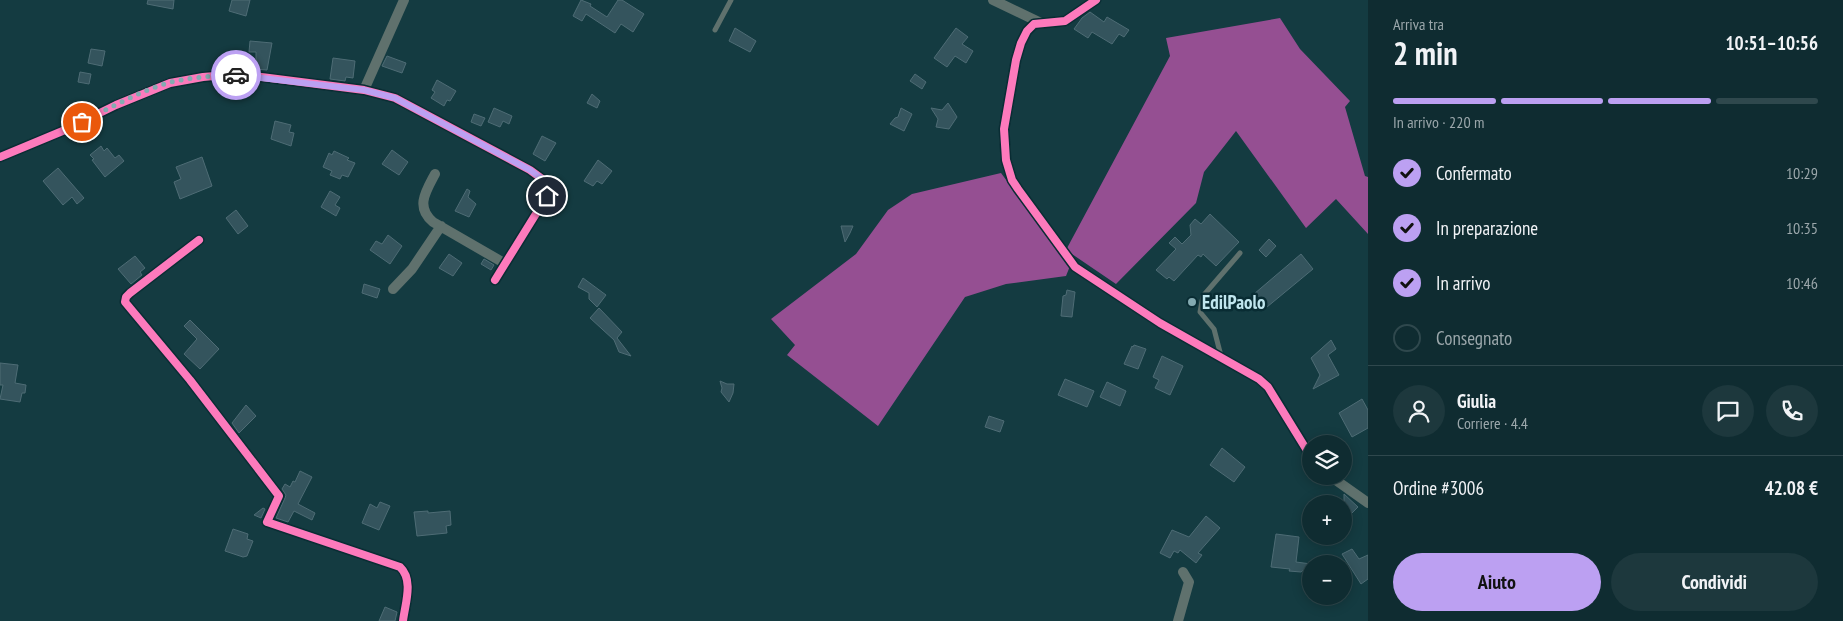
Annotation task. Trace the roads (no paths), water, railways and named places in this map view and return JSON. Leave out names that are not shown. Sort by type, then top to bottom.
[{"type":"street","points":[[364,90],[404,0]]},
{"type":"street","points":[[993,0],[1041,23]]},
{"type":"street","points":[[1096,0],[1065,21],[1034,24],[1027,31],[1021,43],[1004,129],[1006,160],[1012,180],[1075,267],[1160,323],[1259,379],[1268,387],[1302,442]]},
{"type":"street","points":[[0,158],[170,82],[238,74],[364,90],[395,98],[530,170],[549,184],[547,196],[495,280]]},
{"type":"street","points":[[435,174],[427,188],[423,205],[425,215],[504,263]]},
{"type":"street","points":[[393,289],[412,269],[441,226]]},
{"type":"street","points":[[199,240],[126,297],[125,302],[190,380],[279,496],[266,522],[400,567],[407,575],[408,582],[403,621]]},
{"type":"street","points":[[1343,485],[1368,503]]},
{"type":"street","points":[[1178,621],[1189,582],[1184,572]]},
{"type":"lane","points":[[715,30],[731,0]]},
{"type":"lane","points":[[1221,358],[1214,328],[1200,312],[1202,296],[1240,253]]},
{"type":"place","name":"EdilPaolo","points":[[1192,302]]}]
